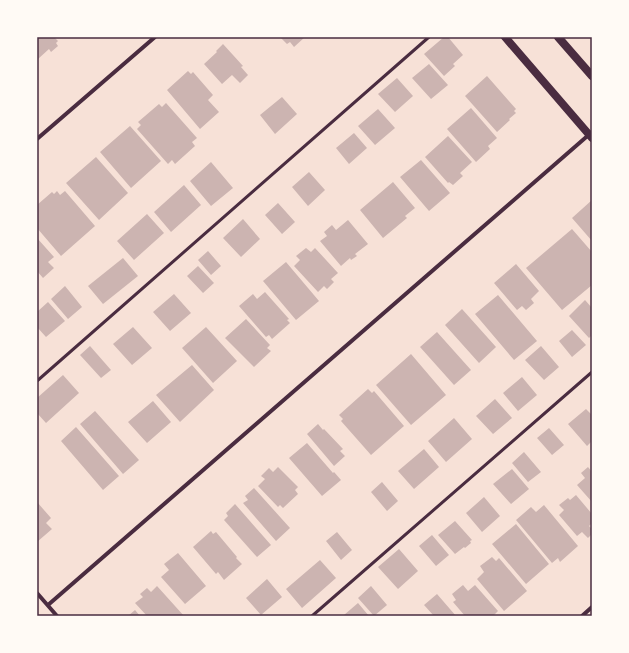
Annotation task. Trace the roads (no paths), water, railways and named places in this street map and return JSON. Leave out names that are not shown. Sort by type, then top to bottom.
[{"type":"main road","points":[[505,37],[591,135]]},
{"type":"main road","points":[[558,37],[592,76]]},
{"type":"street","points":[[37,139],[155,37]]},
{"type":"street","points":[[48,605],[591,135]]},
{"type":"street","points":[[37,593],[57,616]]},
{"type":"street","points":[[582,616],[592,607]]},
{"type":"lane","points":[[37,381],[429,37]]},
{"type":"lane","points":[[312,616],[592,372]]}]
